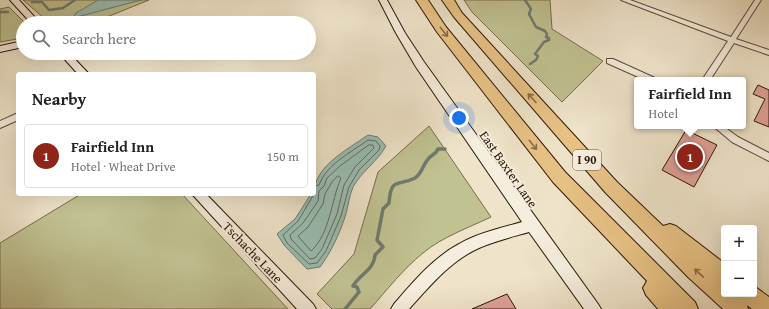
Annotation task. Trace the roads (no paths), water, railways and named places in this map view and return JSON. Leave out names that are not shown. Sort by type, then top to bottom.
[{"type":"highway","name":"I 90","points":[[422,0],[441,29],[559,177],[688,309]]},
{"type":"highway","name":"I 90","points":[[448,0],[458,15],[611,187],[695,270],[738,309]]},
{"type":"highway","points":[[551,119],[675,236],[721,272]]},
{"type":"highway","points":[[559,177],[671,309]]},
{"type":"highway","points":[[753,297],[768,309]]},
{"type":"street","points":[[14,0],[29,16]]},
{"type":"street","name":"East Baxter Lane","points":[[383,0],[393,21],[407,44],[531,225],[593,309]]},
{"type":"street","points":[[624,0],[769,53]]},
{"type":"street","points":[[708,77],[758,0]]},
{"type":"street","points":[[0,49],[16,46]]},
{"type":"street","points":[[71,60],[82,72]]},
{"type":"street","points":[[610,61],[645,77]]},
{"type":"street","points":[[0,125],[16,117]]},
{"type":"street","points":[[720,129],[741,144],[769,157]]},
{"type":"street","name":"Tschache Lane","points":[[200,196],[308,309]]},
{"type":"street","points":[[399,309],[424,280],[457,252],[477,243],[531,225]]},
{"type":"water","points":[[98,0],[141,0],[81,16],[74,16],[76,13]]},
{"type":"water","points":[[368,135],[378,137],[386,146],[353,187],[340,230],[324,261],[320,267],[307,269],[284,245],[277,234],[295,219],[310,196],[316,196],[316,182],[319,175],[342,153]]},
{"type":"waterway","points":[[32,2],[42,2],[49,10],[63,8],[75,0]]},
{"type":"waterway","points":[[525,0],[531,9],[529,14],[536,27],[545,31],[547,34],[546,37],[549,38],[549,40],[544,42],[535,54],[538,56],[536,60],[530,64]]},
{"type":"waterway","points":[[0,12],[8,12]]},
{"type":"waterway","points":[[345,309],[359,292],[357,287],[353,286],[369,268],[375,255],[383,247],[377,240],[383,209],[389,203],[392,189],[396,184],[415,178],[427,160],[438,149],[445,149]]},
{"type":"place","name":"Fairfield Inn","points":[[690,157]]}]
